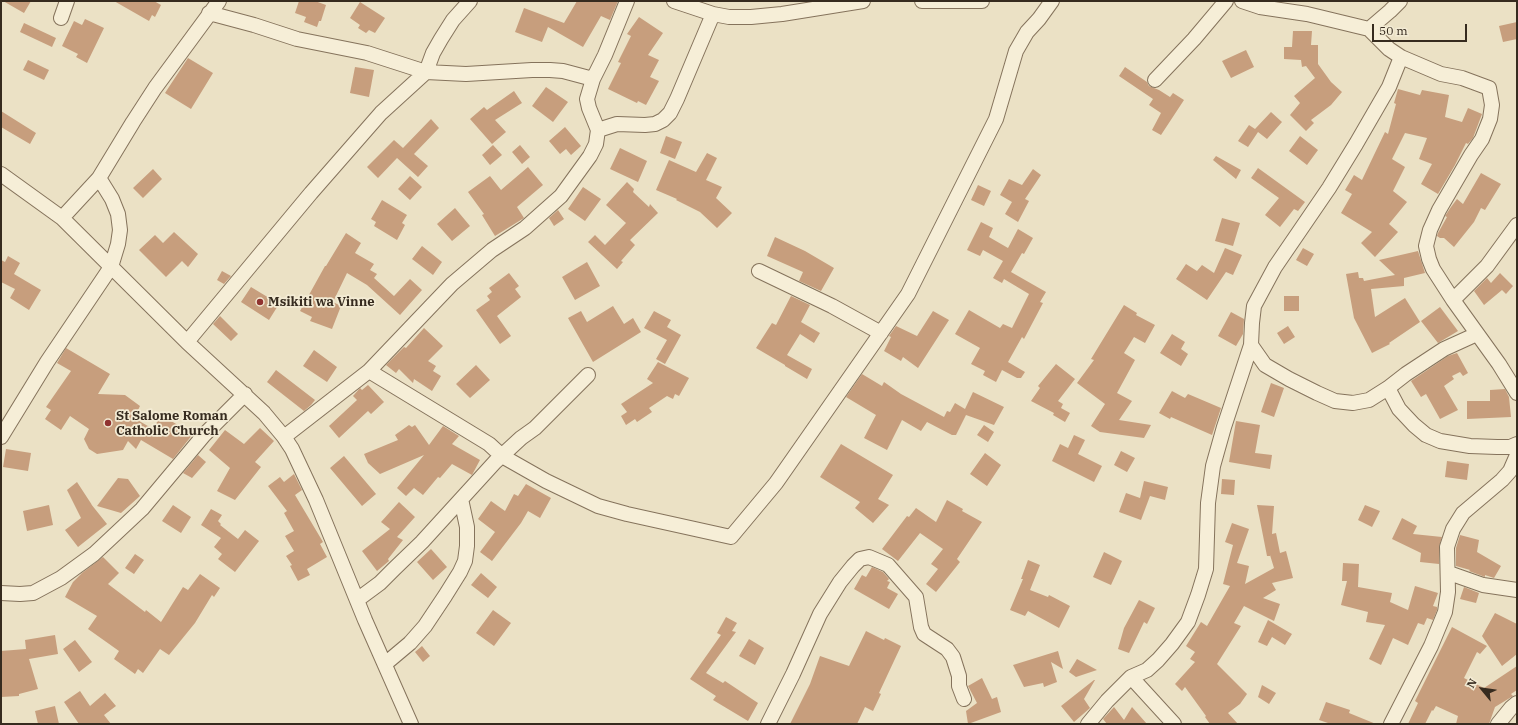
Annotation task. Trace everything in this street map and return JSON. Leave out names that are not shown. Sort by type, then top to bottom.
[{"type":"street","points":[[61,18],[67,1]]},
{"type":"street","points":[[62,218],[99,178],[155,88],[219,1]]},
{"type":"street","points":[[187,342],[311,193],[381,113],[426,72],[433,53],[441,39],[470,1]]},
{"type":"street","points":[[284,437],[369,371],[452,284],[492,250],[525,228],[561,196],[590,156],[596,144],[598,130],[588,108],[587,99],[593,78],[605,55],[627,1]]},
{"type":"street","points":[[674,1],[713,14],[729,17],[751,17],[782,14],[863,1]]},
{"type":"street","points":[[922,1],[982,1]]},
{"type":"street","points":[[369,371],[489,444],[502,456],[552,484],[598,506],[627,514],[731,537],[776,482],[908,294],[996,119],[1016,51],[1027,32],[1052,1]]},
{"type":"street","points":[[1155,80],[1194,39],[1226,1]]},
{"type":"street","points":[[1242,1],[1260,7],[1307,14],[1369,29],[1389,49],[1401,57],[1441,74],[1462,78],[1489,88],[1492,106],[1490,119],[1482,140],[1471,155],[1439,210],[1430,230],[1426,246],[1433,269],[1453,300],[1516,388]]},
{"type":"street","points":[[1369,29],[1390,12],[1400,1]]},
{"type":"street","points":[[209,13],[254,24],[298,39],[367,53],[426,72],[466,74],[550,70],[563,71],[593,78]]},
{"type":"street","points":[[598,130],[617,124],[655,124],[663,120],[670,113],[713,14]]},
{"type":"street","points":[[1088,724],[1107,701],[1132,677],[1147,670],[1158,660],[1188,622],[1206,569],[1208,503],[1213,466],[1251,345],[1254,306],[1275,267],[1329,188],[1356,144],[1389,87],[1401,57]]},
{"type":"street","points":[[1,174],[62,218],[187,342],[245,394],[264,413],[284,437],[292,449],[316,500],[357,600],[411,724]]},
{"type":"street","points":[[1,437],[47,362],[111,267],[120,230],[118,214],[112,199],[99,178]]},
{"type":"street","points":[[1453,300],[1487,266],[1517,225]]},
{"type":"street","points":[[759,271],[826,303],[881,333]]},
{"type":"street","points":[[1251,345],[1265,365],[1316,394],[1335,401],[1354,403],[1369,400],[1444,349],[1477,334]]},
{"type":"street","points":[[357,600],[380,583],[398,566],[495,462],[521,438],[535,428],[588,375]]},
{"type":"street","points":[[1388,388],[1399,409],[1426,435],[1440,441],[1470,446],[1510,447],[1517,444]]},
{"type":"street","points":[[1,593],[33,593],[61,578],[94,554],[142,509],[204,435],[245,394]]},
{"type":"street","points":[[1391,724],[1431,646],[1442,619],[1448,592],[1449,573],[1447,546],[1453,529],[1463,513],[1502,480],[1510,471],[1517,455]]},
{"type":"street","points":[[385,664],[410,643],[425,626],[460,572],[467,546],[467,527],[461,499]]},
{"type":"street","points":[[768,724],[782,698],[820,614],[840,582],[853,566],[860,559],[869,557],[888,565],[916,597],[921,627],[924,634],[947,649],[953,657],[959,676],[959,686],[964,699]]},
{"type":"street","points":[[1449,573],[1483,585],[1517,590]]},
{"type":"street","points":[[1132,677],[1174,724]]},
{"type":"street","points":[[1498,724],[1517,703]]},
{"type":"building","points":[[3,1],[31,1],[24,13]]},
{"type":"building","points":[[114,1],[154,1],[161,5],[155,17],[152,15],[149,21]]},
{"type":"building","points":[[299,1],[315,1],[326,5],[321,21],[319,21],[317,27],[304,22],[306,17],[295,13]]},
{"type":"building","points":[[577,1],[618,1],[610,20],[601,16],[583,47],[548,27],[542,42],[515,32],[524,8],[564,23]]},
{"type":"building","points":[[360,2],[385,18],[375,33],[369,30],[366,33],[358,28],[360,25],[350,18]]},
{"type":"building","points":[[639,17],[663,33],[648,55],[659,60],[650,77],[659,81],[646,105],[638,101],[637,103],[608,89],[621,63],[618,62],[631,36],[627,34]]},
{"type":"building","points":[[85,19],[104,28],[87,63],[76,57],[78,54],[62,46],[74,21],[82,25]]},
{"type":"building","points":[[1517,22],[1517,39],[1503,42],[1499,26]]},
{"type":"building","points":[[24,23],[56,38],[52,47],[20,32]]},
{"type":"building","points":[[1293,31],[1312,31],[1311,45],[1318,45],[1318,64],[1331,82],[1342,92],[1331,105],[1311,120],[1314,123],[1306,131],[1290,115],[1300,103],[1294,96],[1315,78],[1306,66],[1302,67],[1301,60],[1284,59],[1284,47],[1292,47]]},
{"type":"building","points":[[1246,50],[1254,67],[1231,78],[1222,61]]},
{"type":"building","points":[[188,58],[213,73],[191,109],[165,93]]},
{"type":"building","points":[[28,60],[49,70],[44,80],[23,70]]},
{"type":"building","points":[[355,67],[374,70],[369,97],[350,93]]},
{"type":"building","points":[[1125,67],[1147,82],[1149,86],[1170,97],[1173,93],[1184,100],[1161,135],[1152,130],[1161,113],[1149,105],[1153,99],[1119,76]]},
{"type":"building","points":[[546,87],[568,102],[553,122],[532,106]]},
{"type":"building","points":[[1398,89],[1420,95],[1422,90],[1449,95],[1445,117],[1462,122],[1468,108],[1482,114],[1473,138],[1468,144],[1466,143],[1438,194],[1421,184],[1432,164],[1419,159],[1427,138],[1405,133],[1392,159],[1405,167],[1393,191],[1407,202],[1389,224],[1398,232],[1375,257],[1361,243],[1372,232],[1341,213],[1352,194],[1345,190],[1354,175],[1362,180],[1385,132],[1388,134],[1396,104],[1394,103]]},
{"type":"building","points":[[514,91],[522,103],[495,120],[506,132],[492,144],[470,119],[484,107],[487,110]]},
{"type":"building","points":[[1,111],[36,133],[30,144],[1,127]]},
{"type":"building","points":[[1271,112],[1282,122],[1267,139],[1258,132],[1248,147],[1238,141],[1249,125],[1255,129]]},
{"type":"building","points":[[431,119],[439,128],[414,154],[428,166],[418,177],[397,158],[378,178],[367,167],[394,140],[403,148]]},
{"type":"building","points":[[565,127],[581,146],[571,155],[566,149],[560,154],[549,141]]},
{"type":"building","points":[[666,136],[682,142],[675,159],[660,153]]},
{"type":"building","points":[[1300,136],[1318,150],[1307,165],[1289,151]]},
{"type":"building","points":[[493,145],[502,155],[490,165],[482,155]]},
{"type":"building","points":[[520,145],[530,157],[522,164],[512,152]]},
{"type":"building","points":[[620,148],[647,161],[638,182],[610,169]]},
{"type":"building","points":[[707,153],[717,158],[706,180],[722,187],[716,198],[732,213],[717,228],[700,212],[676,200],[677,199],[656,190],[669,160],[696,172]]},
{"type":"building","points":[[1216,156],[1241,170],[1236,179],[1213,160]]},
{"type":"building","points":[[528,167],[543,185],[517,207],[524,218],[495,236],[482,215],[484,214],[468,192],[490,176],[501,190]]},
{"type":"building","points":[[1258,168],[1305,202],[1298,211],[1294,209],[1280,227],[1265,215],[1279,198],[1251,178]]},
{"type":"building","points":[[153,169],[162,179],[143,198],[133,188]]},
{"type":"building","points":[[1033,169],[1041,175],[1025,199],[1029,201],[1018,222],[1005,214],[1012,202],[1000,195],[1009,179],[1022,185]]},
{"type":"building","points":[[1481,173],[1501,184],[1485,210],[1481,208],[1474,222],[1454,247],[1444,238],[1437,236],[1438,233],[1447,217],[1445,216],[1451,207],[1457,199],[1463,204]]},
{"type":"building","points":[[410,176],[422,187],[410,200],[398,189]]},
{"type":"building","points":[[627,182],[634,189],[633,192],[649,207],[650,204],[658,213],[630,240],[635,245],[621,261],[623,262],[617,269],[588,242],[595,235],[605,245],[626,223],[606,205]]},
{"type":"building","points":[[978,185],[991,191],[984,206],[971,200]]},
{"type":"building","points":[[583,187],[601,199],[585,221],[568,209]]},
{"type":"building","points":[[382,200],[407,215],[402,223],[405,225],[397,240],[374,226],[376,222],[371,219]]},
{"type":"building","points":[[455,208],[470,226],[452,241],[437,224]]},
{"type":"building","points":[[558,210],[564,219],[554,226],[549,218]]},
{"type":"building","points":[[1222,218],[1240,223],[1233,246],[1215,241]]},
{"type":"building","points":[[981,222],[993,228],[989,237],[1008,248],[1018,229],[1033,238],[1011,272],[1046,292],[1040,302],[1043,303],[1024,339],[1022,337],[1008,362],[1025,372],[1021,378],[1017,378],[1002,370],[996,382],[983,375],[985,371],[971,364],[980,348],[955,334],[969,310],[1000,328],[1003,324],[1012,328],[1029,294],[1004,279],[1002,283],[993,278],[1003,261],[983,250],[980,256],[967,250]]},
{"type":"building","points":[[174,232],[198,254],[188,267],[182,261],[166,277],[139,250],[155,235],[163,243]]},
{"type":"building","points":[[346,233],[361,243],[355,253],[374,264],[370,270],[377,274],[374,278],[394,296],[410,279],[422,290],[400,315],[367,285],[347,273],[333,302],[341,306],[332,329],[310,321],[312,317],[300,311],[325,266]]},
{"type":"building","points":[[775,237],[805,251],[834,268],[821,291],[799,281],[803,272],[767,256]]},
{"type":"building","points":[[422,246],[442,262],[433,275],[412,259]]},
{"type":"building","points":[[1225,248],[1242,255],[1233,275],[1226,272],[1207,300],[1176,279],[1186,264],[1197,271],[1202,265],[1214,273]]},
{"type":"building","points":[[1303,248],[1314,254],[1307,266],[1296,260]]},
{"type":"building","points":[[1418,251],[1425,273],[1404,278],[1404,286],[1371,289],[1375,317],[1405,298],[1420,322],[1389,343],[1390,344],[1372,353],[1354,318],[1346,274],[1358,272],[1359,278],[1363,278],[1364,281],[1395,275],[1379,260]]},
{"type":"building","points":[[8,256],[20,263],[14,274],[41,290],[29,310],[10,298],[15,289],[1,282],[1,260],[5,262]]},
{"type":"building","points":[[587,262],[600,286],[575,300],[562,277]]},
{"type":"building","points":[[222,271],[231,276],[224,284],[217,280]]},
{"type":"building","points":[[509,273],[519,286],[515,289],[521,297],[497,316],[511,336],[500,344],[476,310],[490,300],[487,296],[492,292],[489,288]]},
{"type":"building","points":[[1500,273],[1513,286],[1506,294],[1502,290],[1484,305],[1474,291],[1487,278],[1491,283]]},
{"type":"building","points":[[251,287],[279,304],[269,320],[241,302]]},
{"type":"building","points":[[791,296],[810,305],[801,322],[820,333],[814,343],[800,334],[787,355],[812,369],[807,379],[756,348],[772,323],[776,325]]},
{"type":"building","points":[[1284,296],[1299,296],[1299,311],[1284,311]]},
{"type":"building","points":[[1124,305],[1137,313],[1136,315],[1155,325],[1145,343],[1134,337],[1124,353],[1135,360],[1117,393],[1132,401],[1119,420],[1151,425],[1144,438],[1100,432],[1091,426],[1105,404],[1077,383],[1094,360],[1091,359]]},
{"type":"building","points":[[613,306],[624,324],[633,318],[641,332],[593,362],[568,318],[581,311],[587,322]]},
{"type":"building","points":[[1440,307],[1458,331],[1438,343],[1421,321]]},
{"type":"building","points":[[654,311],[671,320],[667,327],[681,335],[665,364],[656,359],[667,340],[644,328]]},
{"type":"building","points":[[933,311],[949,320],[918,368],[903,357],[901,361],[884,351],[891,337],[889,336],[896,326],[917,336]]},
{"type":"building","points":[[1231,312],[1244,319],[1243,334],[1236,346],[1218,336]]},
{"type":"building","points":[[220,316],[238,334],[231,341],[213,324]]},
{"type":"building","points":[[1288,326],[1295,337],[1284,344],[1277,333]]},
{"type":"building","points":[[424,328],[443,346],[428,361],[436,366],[433,371],[441,376],[432,391],[414,379],[413,383],[399,369],[396,373],[386,365],[404,347],[406,348]]},
{"type":"building","points":[[1172,334],[1185,342],[1181,349],[1188,354],[1181,366],[1160,353]]},
{"type":"building","points":[[66,348],[110,374],[98,394],[125,395],[140,406],[134,418],[153,429],[161,415],[193,434],[173,459],[141,440],[136,449],[128,441],[123,450],[97,454],[89,449],[84,439],[89,429],[70,416],[61,430],[45,419],[51,410],[46,407],[71,371],[57,363]]},
{"type":"building","points":[[314,350],[337,367],[327,382],[303,366]]},
{"type":"building","points":[[1457,353],[1468,373],[1463,376],[1460,372],[1452,376],[1454,379],[1444,386],[1458,410],[1440,419],[1426,394],[1421,397],[1411,381],[1448,356]]},
{"type":"building","points":[[658,362],[689,378],[679,396],[675,394],[673,399],[667,396],[649,408],[652,412],[637,422],[635,419],[626,425],[621,416],[627,412],[621,404],[653,383],[647,379]]},
{"type":"building","points":[[1056,364],[1075,379],[1058,401],[1063,404],[1061,408],[1070,413],[1065,422],[1053,415],[1054,413],[1031,401],[1040,388],[1038,386]]},
{"type":"building","points":[[476,365],[490,380],[470,398],[456,384]]},
{"type":"building","points":[[276,370],[315,400],[304,411],[267,382]]},
{"type":"building","points":[[862,374],[882,386],[884,382],[901,394],[944,417],[947,411],[950,412],[955,403],[965,409],[973,392],[1004,407],[994,425],[966,415],[956,435],[952,435],[927,422],[921,431],[902,420],[887,450],[864,438],[876,415],[846,397]]},
{"type":"building","points":[[1271,383],[1284,388],[1274,417],[1261,412]]},
{"type":"building","points":[[368,385],[384,402],[371,414],[368,411],[339,438],[329,426],[357,400],[353,396],[360,388],[362,390]]},
{"type":"building","points":[[1505,389],[1509,397],[1511,417],[1467,419],[1467,401],[1490,401],[1490,390]]},
{"type":"building","points":[[1172,391],[1185,398],[1188,394],[1221,408],[1212,435],[1171,417],[1170,419],[1159,413]]},
{"type":"building","points":[[1236,421],[1260,425],[1255,453],[1272,455],[1270,469],[1229,462]]},
{"type":"building","points":[[409,425],[412,427],[415,425],[429,445],[443,426],[459,436],[452,444],[480,460],[472,475],[452,464],[440,478],[438,477],[423,495],[414,488],[406,496],[397,488],[424,455],[380,474],[368,463],[364,454],[398,440],[395,435]]},
{"type":"building","points":[[984,425],[994,432],[988,442],[977,435]]},
{"type":"building","points":[[260,428],[274,441],[255,462],[261,467],[235,500],[217,491],[230,468],[209,450],[225,430],[244,444]]},
{"type":"building","points":[[1074,435],[1085,440],[1078,454],[1102,466],[1094,482],[1052,461],[1060,444],[1068,448]]},
{"type":"building","points":[[841,444],[893,475],[878,499],[889,505],[873,523],[855,508],[860,502],[820,477]]},
{"type":"building","points":[[6,449],[31,453],[28,471],[3,467]]},
{"type":"building","points":[[1121,451],[1135,458],[1127,472],[1114,465]]},
{"type":"building","points":[[985,453],[1001,465],[987,486],[970,474]]},
{"type":"building","points":[[198,455],[206,462],[192,478],[183,473]]},
{"type":"building","points":[[344,456],[376,494],[362,506],[330,468]]},
{"type":"building","points":[[1447,461],[1469,464],[1467,480],[1445,477]]},
{"type":"building","points":[[294,474],[302,490],[295,495],[323,542],[320,544],[327,557],[307,569],[310,575],[298,581],[290,566],[292,565],[286,556],[294,551],[285,536],[294,531],[284,513],[287,511],[268,486],[280,477],[284,482]]},
{"type":"building","points":[[118,478],[128,479],[140,496],[121,513],[97,506]]},
{"type":"building","points":[[1222,479],[1235,480],[1234,495],[1221,494]]},
{"type":"building","points":[[1144,481],[1168,487],[1165,500],[1150,496],[1141,520],[1119,512],[1126,493],[1140,498]]},
{"type":"building","points":[[77,482],[92,505],[91,504],[107,524],[78,547],[65,530],[81,518],[67,490]]},
{"type":"building","points":[[526,484],[551,498],[540,518],[528,511],[521,523],[492,561],[480,552],[495,532],[478,519],[491,501],[505,511],[514,494],[518,496]]},
{"type":"building","points":[[947,500],[963,509],[962,511],[982,522],[957,559],[960,562],[936,592],[926,584],[938,569],[931,564],[943,549],[920,533],[898,561],[882,549],[907,516],[909,517],[916,508],[936,522]]},
{"type":"building","points":[[399,502],[415,517],[397,537],[403,540],[388,559],[389,561],[377,571],[362,551],[390,529],[381,522]]},
{"type":"building","points":[[49,505],[53,525],[27,531],[23,511]]},
{"type":"building","points":[[173,505],[191,517],[181,533],[162,521]]},
{"type":"building","points":[[1257,505],[1274,506],[1272,534],[1276,533],[1280,553],[1286,551],[1293,578],[1272,583],[1276,590],[1263,598],[1280,604],[1274,621],[1244,606],[1234,623],[1241,626],[1217,664],[1247,694],[1240,704],[1228,713],[1238,724],[1210,724],[1185,687],[1182,691],[1175,684],[1195,662],[1190,659],[1195,652],[1186,646],[1201,622],[1207,626],[1230,586],[1223,584],[1233,545],[1225,542],[1232,523],[1249,529],[1237,563],[1249,566],[1245,584],[1274,568],[1270,555],[1267,556]]},
{"type":"building","points":[[1365,505],[1380,511],[1372,527],[1358,520]]},
{"type":"building","points":[[211,509],[222,515],[218,521],[221,524],[220,525],[238,539],[245,530],[259,541],[235,572],[218,559],[222,554],[214,547],[221,538],[201,525]]},
{"type":"building","points":[[1402,518],[1417,526],[1413,534],[1442,537],[1439,547],[1439,564],[1420,562],[1421,553],[1392,539]]},
{"type":"building","points":[[1460,535],[1479,540],[1477,552],[1501,566],[1494,578],[1485,575],[1485,577],[1469,571],[1470,570],[1456,566],[1456,548]]},
{"type":"building","points":[[431,549],[447,567],[433,580],[417,562]]},
{"type":"building","points":[[1104,552],[1122,561],[1111,585],[1093,577]]},
{"type":"building","points":[[135,554],[144,560],[134,574],[125,568]]},
{"type":"building","points":[[103,557],[119,573],[108,584],[161,622],[183,587],[188,590],[200,574],[220,588],[214,597],[212,595],[195,623],[169,655],[160,649],[143,673],[138,669],[135,674],[114,659],[119,651],[88,629],[97,616],[65,597],[73,582]]},
{"type":"building","points":[[1028,560],[1040,565],[1030,590],[1048,597],[1049,595],[1070,606],[1059,628],[1028,611],[1025,616],[1010,610],[1023,579],[1021,579]]},
{"type":"building","points":[[1343,563],[1359,564],[1358,587],[1392,593],[1390,602],[1408,610],[1415,586],[1438,593],[1433,606],[1437,607],[1437,610],[1433,620],[1427,618],[1424,625],[1418,623],[1408,645],[1393,638],[1381,665],[1369,659],[1385,625],[1366,622],[1368,612],[1341,605],[1347,581],[1342,581]]},
{"type":"building","points":[[872,567],[883,572],[889,579],[887,581],[890,582],[887,588],[898,594],[889,609],[854,589],[862,575],[866,577]]},
{"type":"building","points":[[481,573],[497,587],[488,598],[471,585]]},
{"type":"building","points":[[1464,587],[1479,593],[1476,603],[1460,599]]},
{"type":"building","points":[[1139,600],[1155,608],[1147,624],[1144,622],[1129,653],[1118,649],[1124,628]]},
{"type":"building","points":[[493,610],[511,623],[494,646],[476,633]]},
{"type":"building","points":[[1495,613],[1517,624],[1517,654],[1502,666],[1482,636]]},
{"type":"building","points":[[726,617],[737,623],[732,631],[736,632],[706,673],[723,683],[725,681],[758,703],[748,721],[713,700],[716,696],[690,679],[721,635],[717,633]]},
{"type":"building","points":[[1268,620],[1292,634],[1285,645],[1272,637],[1267,646],[1258,642]]},
{"type":"building","points":[[1452,627],[1487,646],[1480,654],[1477,652],[1464,678],[1484,688],[1517,666],[1517,690],[1511,694],[1513,696],[1495,707],[1489,724],[1456,724],[1458,716],[1436,706],[1433,711],[1432,710],[1425,724],[1408,724],[1418,703],[1415,701]]},
{"type":"building","points":[[866,631],[901,646],[879,693],[881,694],[873,711],[865,707],[857,724],[790,724],[810,684],[820,656],[849,666]]},
{"type":"building","points":[[55,635],[58,654],[29,659],[38,689],[19,694],[19,696],[1,697],[1,651],[26,649],[25,640]]},
{"type":"building","points":[[749,639],[764,648],[755,665],[739,656]]},
{"type":"building","points":[[75,640],[92,662],[79,672],[63,649]]},
{"type":"building","points":[[422,646],[430,656],[423,662],[415,652]]},
{"type":"building","points":[[1058,651],[1063,669],[1051,662],[1057,682],[1044,687],[1043,683],[1024,687],[1013,665]]},
{"type":"building","points":[[1077,659],[1097,670],[1076,677],[1069,672]]},
{"type":"building","points":[[982,678],[992,699],[997,697],[1001,712],[968,724],[966,711],[977,703],[968,686]]},
{"type":"building","points":[[1094,680],[1084,699],[1090,708],[1074,722],[1061,706]]},
{"type":"building","points":[[1262,685],[1276,693],[1269,704],[1258,697]]},
{"type":"building","points":[[80,691],[90,706],[105,693],[116,706],[104,715],[111,724],[79,724],[64,702]]},
{"type":"building","points":[[1326,702],[1350,710],[1349,713],[1376,724],[1331,724],[1319,720]]},
{"type":"building","points":[[55,706],[59,724],[38,724],[35,711]]},
{"type":"building","points":[[1114,707],[1124,720],[1132,707],[1147,724],[1107,724],[1103,719]]},
{"type":"place","name":"Msikiti wa Vinne","points":[[260,302]]},
{"type":"place","name":"St Salome Roman Catholic Church","points":[[108,423]]}]
